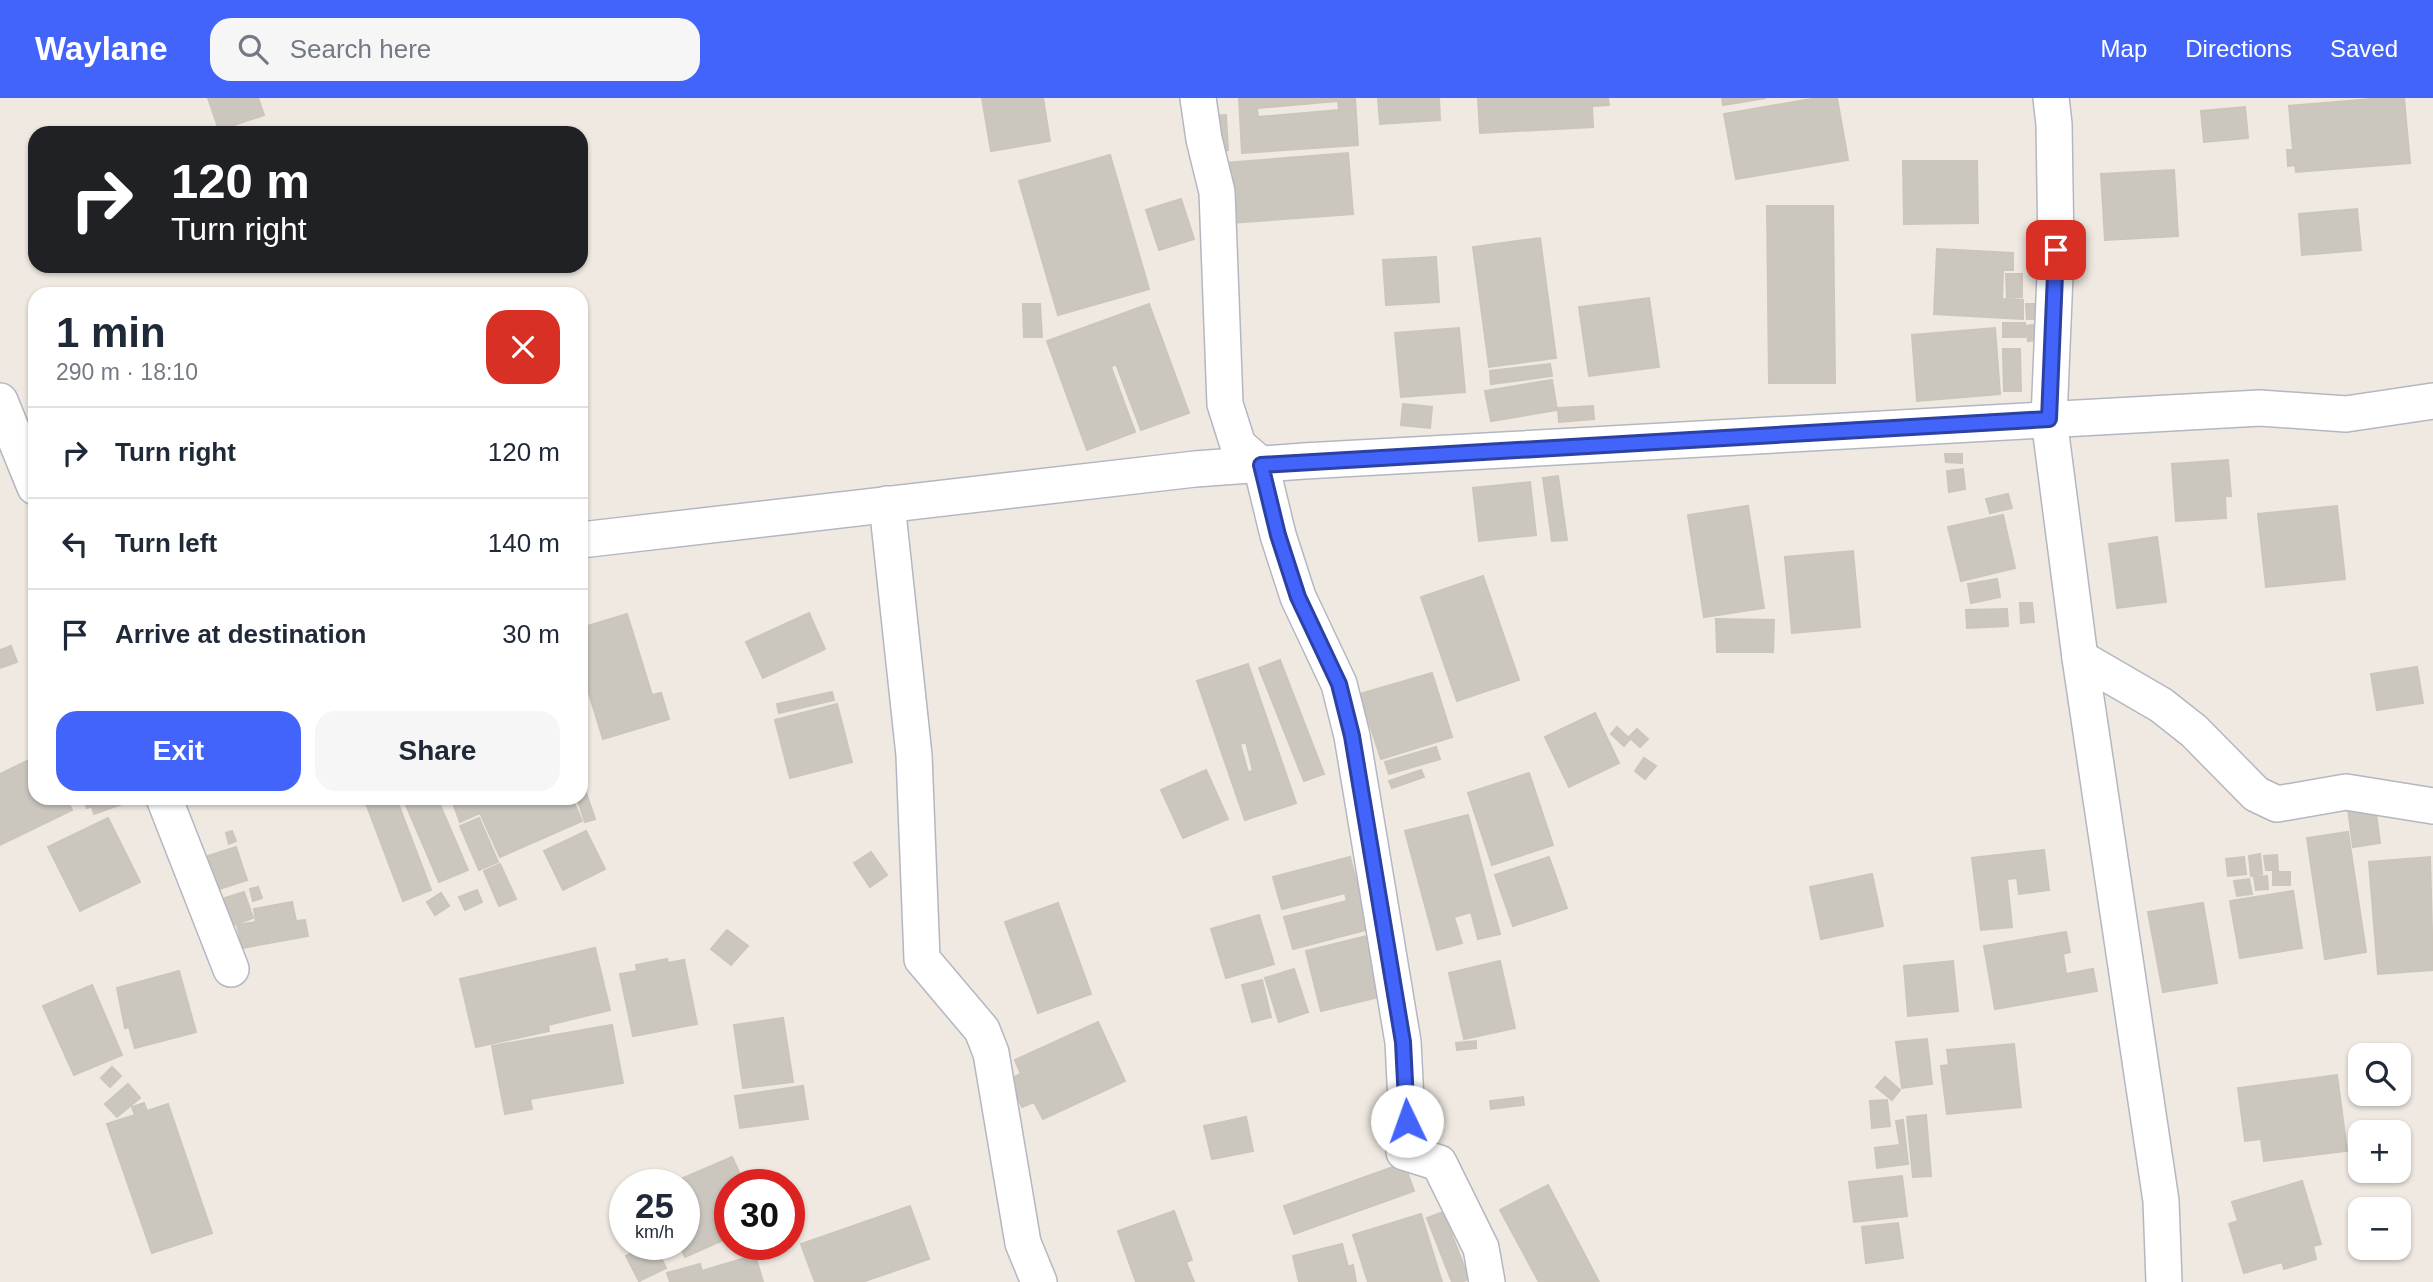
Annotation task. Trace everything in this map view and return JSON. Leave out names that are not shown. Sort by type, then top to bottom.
[{"type":"street","points":[[1198,98],[1203,139],[1217,192],[1225,404],[1238,444],[1261,465],[1282,548],[1298,597],[1339,684],[1352,736],[1403,1042],[1407,1121],[1404,1152],[1439,1163],[1481,1248],[1487,1282]]},
{"type":"street","points":[[2050,98],[2054,124],[2056,250],[2049,419],[2080,658],[2161,1201],[2164,1282]]},
{"type":"street","points":[[0,401],[28,470]]},
{"type":"street","points":[[588,539],[887,504],[1261,465],[2259,408],[2346,414],[2433,401]]},
{"type":"street","points":[[887,504],[914,755],[922,959],[982,1030],[991,1053],[1023,1243],[1039,1282]]},
{"type":"street","points":[[2080,658],[2161,705],[2194,731],[2256,794],[2277,804],[2346,792],[2433,806]]},
{"type":"street","points":[[167,805],[231,969]]},
{"type":"building","points":[[208,98],[258,98],[264,115],[231,126],[218,126]]},
{"type":"building","points":[[982,98],[1043,98],[1050,141],[991,151]]},
{"type":"building","points":[[1239,98],[1355,98],[1358,145],[1242,153]],"holes":[[[1338,101],[1339,110],[1258,117],[1257,108]]]},
{"type":"building","points":[[1378,98],[1439,98],[1440,120],[1380,124]]},
{"type":"building","points":[[1478,98],[1608,98],[1609,105],[1592,106],[1593,127],[1480,133]]},
{"type":"building","points":[[1722,98],[1766,98],[1723,105]]},
{"type":"building","points":[[1817,98],[1837,98],[1848,160],[1736,179],[1724,114]]},
{"type":"building","points":[[2404,98],[2410,163],[2296,172],[2295,165],[2288,166],[2287,150],[2293,150],[2289,106]]},
{"type":"building","points":[[2245,107],[2248,138],[2204,142],[2201,111]]},
{"type":"building","points":[[1226,115],[1228,150],[1211,151],[1209,116]]},
{"type":"building","points":[[1348,153],[1353,214],[1230,223],[1225,163]]},
{"type":"building","points":[[1110,155],[1149,289],[1058,315],[1019,181]]},
{"type":"building","points":[[1903,161],[1977,161],[1978,223],[1904,224]]},
{"type":"building","points":[[2174,170],[2178,236],[2105,240],[2101,174]]},
{"type":"building","points":[[1181,199],[1194,239],[1159,250],[1146,210]]},
{"type":"building","points":[[1767,206],[1833,206],[1835,383],[1769,383]]},
{"type":"building","points":[[2357,209],[2361,250],[2302,255],[2299,214]]},
{"type":"building","points":[[1540,238],[1556,358],[1489,367],[1473,247]]},
{"type":"building","points":[[1937,249],[2013,253],[2013,270],[2003,270],[2002,299],[2023,300],[2023,319],[1934,314]]},
{"type":"building","points":[[1436,257],[1439,302],[1386,305],[1383,260]]},
{"type":"building","points":[[2006,274],[2022,274],[2022,297],[2007,298]]},
{"type":"building","points":[[1649,298],[1659,367],[1589,376],[1579,307]]},
{"type":"building","points":[[1023,304],[1040,304],[1042,337],[1024,337]]},
{"type":"building","points":[[1149,304],[1189,413],[1141,430],[1116,364],[1111,367],[1135,432],[1087,450],[1047,341]]},
{"type":"building","points":[[2026,304],[2036,304],[2037,319],[2027,319]]},
{"type":"building","points":[[2003,323],[2025,323],[2025,337],[2003,337]]},
{"type":"building","points":[[2033,325],[2035,340],[2028,341],[2026,326]]},
{"type":"building","points":[[1459,328],[1465,392],[1401,397],[1395,333]]},
{"type":"building","points":[[1995,328],[2000,394],[1917,401],[1912,335]]},
{"type":"building","points":[[2003,349],[2020,349],[2021,391],[2004,391]]},
{"type":"building","points":[[1550,364],[1552,376],[1491,384],[1490,371]]},
{"type":"building","points":[[1552,380],[1557,410],[1491,421],[1485,391]]},
{"type":"building","points":[[1403,404],[1432,407],[1430,428],[1401,425]]},
{"type":"building","points":[[1593,406],[1594,419],[1559,422],[1558,408]]},
{"type":"building","points":[[1945,454],[1962,454],[1962,463],[1946,462]]},
{"type":"building","points":[[2228,460],[2231,496],[2225,496],[2226,518],[2176,521],[2172,464]]},
{"type":"building","points":[[1963,469],[1965,489],[1949,492],[1947,471]]},
{"type":"building","points":[[1558,476],[1567,540],[1552,541],[1543,478]]},
{"type":"building","points":[[1530,482],[1536,535],[1479,541],[1473,488]]},
{"type":"building","points":[[2008,494],[2012,508],[1990,513],[1986,499]]},
{"type":"building","points":[[1748,506],[1764,608],[1704,617],[1688,515]]},
{"type":"building","points":[[2337,506],[2345,579],[2266,587],[2258,514]]},
{"type":"building","points":[[2003,515],[2015,568],[1961,581],[1948,527]]},
{"type":"building","points":[[2157,537],[2166,602],[2117,608],[2109,544]]},
{"type":"building","points":[[1853,551],[1860,627],[1792,633],[1785,557]]},
{"type":"building","points":[[1483,576],[1519,680],[1457,701],[1421,597]]},
{"type":"building","points":[[1997,579],[2000,597],[1971,603],[1968,584]]},
{"type":"building","points":[[2020,603],[2032,603],[2034,622],[2021,623]]},
{"type":"building","points":[[2007,609],[2008,626],[1967,628],[1966,610]]},
{"type":"building","points":[[809,613],[825,649],[763,678],[746,642]]},
{"type":"building","points":[[627,614],[652,695],[661,693],[669,719],[603,739],[588,690],[588,626]]},
{"type":"building","points":[[1716,619],[1774,620],[1773,652],[1717,652]]},
{"type":"building","points":[[11,646],[17,662],[0,668],[0,650]]},
{"type":"building","points":[[1280,660],[1324,774],[1304,781],[1259,668]]},
{"type":"building","points":[[1248,664],[1296,803],[1245,820],[1197,681]],"holes":[[[1246,742],[1253,771],[1248,772],[1240,744]]]},
{"type":"building","points":[[2417,667],[2423,703],[2377,710],[2371,674]]},
{"type":"building","points":[[1432,673],[1452,737],[1381,759],[1360,694]]},
{"type":"building","points":[[832,692],[834,700],[779,713],[777,704]]},
{"type":"building","points":[[837,704],[852,762],[790,778],[775,720]]},
{"type":"building","points":[[1595,713],[1619,763],[1569,787],[1545,737]]},
{"type":"building","points":[[1617,727],[1630,739],[1624,746],[1611,734]]},
{"type":"building","points":[[1637,729],[1648,739],[1640,747],[1629,737]]},
{"type":"building","points":[[1436,747],[1440,759],[1389,774],[1385,762]]},
{"type":"building","points":[[1644,758],[1656,766],[1645,779],[1635,771]]},
{"type":"building","points":[[28,760],[28,805],[70,805],[72,810],[0,845],[0,774]]},
{"type":"building","points":[[1206,770],[1228,819],[1183,838],[1161,790]]},
{"type":"building","points":[[1421,770],[1424,777],[1392,788],[1389,781]]},
{"type":"building","points":[[1529,773],[1553,845],[1492,865],[1468,793]]},
{"type":"building","points":[[588,798],[595,819],[585,822],[579,805],[588,805]]},
{"type":"building","points":[[97,805],[120,805],[94,814],[92,807]]},
{"type":"building","points":[[367,805],[399,805],[431,890],[403,901]]},
{"type":"building","points":[[406,805],[440,805],[468,870],[439,882]]},
{"type":"building","points":[[575,805],[582,821],[500,857],[480,813],[460,822],[454,806]]},
{"type":"building","points":[[2375,806],[2380,843],[2353,847],[2348,809]]},
{"type":"building","points":[[1468,815],[1500,934],[1478,939],[1471,912],[1454,917],[1462,943],[1437,950],[1405,831]]},
{"type":"building","points":[[108,818],[140,882],[80,911],[48,847]]},
{"type":"building","points":[[479,818],[498,862],[479,870],[460,826]]},
{"type":"building","points":[[232,831],[236,841],[229,844],[226,833]]},
{"type":"building","points":[[586,831],[605,869],[563,890],[544,851]]},
{"type":"building","points":[[2348,832],[2366,952],[2325,959],[2307,838]]},
{"type":"building","points":[[236,847],[247,880],[213,891],[202,858]]},
{"type":"building","points":[[2044,850],[2049,890],[2019,894],[2017,878],[2007,879],[2012,927],[1981,930],[1972,858]]},
{"type":"building","points":[[871,852],[887,875],[870,887],[854,863]]},
{"type":"building","points":[[2260,854],[2262,874],[2251,876],[2249,856]]},
{"type":"building","points":[[2277,855],[2278,870],[2266,870],[2264,856]]},
{"type":"building","points":[[1350,857],[1369,929],[1293,949],[1284,917],[1347,901],[1345,893],[1282,909],[1273,877]]},
{"type":"building","points":[[1549,857],[1567,908],[1513,926],[1495,875]]},
{"type":"building","points":[[2244,857],[2246,874],[2228,876],[2226,859]]},
{"type":"building","points":[[2430,857],[2433,970],[2378,974],[2369,862]]},
{"type":"building","points":[[500,864],[516,899],[499,906],[484,871]]},
{"type":"building","points":[[2273,872],[2290,872],[2290,885],[2273,885]]},
{"type":"building","points":[[1872,874],[1883,926],[1821,939],[1810,887]]},
{"type":"building","points":[[2267,876],[2268,889],[2256,890],[2254,877]]},
{"type":"building","points":[[2249,879],[2252,894],[2237,896],[2234,881]]},
{"type":"building","points":[[258,887],[262,898],[253,901],[250,889]]},
{"type":"building","points":[[477,890],[482,902],[465,910],[459,897]]},
{"type":"building","points":[[2293,891],[2302,948],[2240,958],[2230,901]]},
{"type":"building","points":[[244,892],[253,918],[226,928],[216,901]]},
{"type":"building","points":[[441,893],[449,906],[435,915],[427,902]]},
{"type":"building","points":[[292,902],[296,921],[305,920],[308,936],[242,948],[237,925],[256,922],[254,909]]},
{"type":"building","points":[[1058,903],[1091,994],[1038,1013],[1005,922]]},
{"type":"building","points":[[2203,903],[2217,983],[2163,992],[2148,912]]},
{"type":"building","points":[[1259,915],[1274,964],[1226,978],[1211,929]]},
{"type":"building","points":[[727,930],[748,946],[731,965],[711,949]]},
{"type":"building","points":[[2066,932],[2070,952],[2063,954],[2066,974],[2093,969],[2097,991],[1995,1009],[1984,946]]},
{"type":"building","points":[[1371,935],[1387,995],[1321,1011],[1306,951]]},
{"type":"building","points":[[595,948],[610,1010],[548,1025],[549,1031],[476,1047],[460,979]]},
{"type":"building","points":[[667,959],[668,963],[684,960],[697,1024],[633,1036],[620,974],[637,971],[636,965]]},
{"type":"building","points":[[1500,961],[1515,1028],[1464,1039],[1449,973]]},
{"type":"building","points":[[1953,961],[1958,1011],[1908,1016],[1904,966]]},
{"type":"building","points":[[1294,969],[1308,1012],[1279,1022],[1265,978]]},
{"type":"building","points":[[179,971],[196,1032],[135,1048],[129,1027],[125,1028],[117,988]]},
{"type":"building","points":[[1262,980],[1271,1017],[1252,1022],[1242,985]]},
{"type":"building","points":[[92,985],[122,1055],[74,1075],[43,1006]]},
{"type":"building","points":[[783,1018],[793,1082],[743,1088],[734,1025]]},
{"type":"building","points":[[1098,1022],[1125,1081],[1043,1119],[1034,1102],[1022,1107],[1009,1079],[1021,1074],[1015,1060]]},
{"type":"building","points":[[612,1025],[623,1083],[530,1099],[532,1109],[505,1114],[492,1046]]},
{"type":"building","points":[[1927,1039],[1932,1084],[1902,1088],[1896,1042]]},
{"type":"building","points":[[1476,1041],[1476,1048],[1457,1050],[1456,1043]]},
{"type":"building","points":[[2014,1044],[2021,1107],[1947,1114],[1941,1066],[1949,1065],[1947,1050]]},
{"type":"building","points":[[112,1067],[121,1076],[110,1087],[101,1078]]},
{"type":"building","points":[[2337,1075],[2347,1151],[2264,1161],[2261,1139],[2245,1141],[2238,1088]]},
{"type":"building","points":[[1885,1077],[1900,1090],[1892,1100],[1876,1087]]},
{"type":"building","points":[[128,1084],[140,1098],[117,1117],[105,1104]]},
{"type":"building","points":[[803,1086],[808,1119],[740,1128],[735,1096]]},
{"type":"building","points":[[1523,1097],[1524,1105],[1491,1109],[1490,1101]]},
{"type":"building","points":[[1887,1100],[1890,1126],[1872,1128],[1870,1101]]},
{"type":"building","points":[[144,1103],[147,1111],[168,1104],[212,1233],[152,1253],[107,1124],[135,1115],[132,1107]]},
{"type":"building","points":[[1926,1115],[1931,1176],[1913,1177],[1907,1117]]},
{"type":"building","points":[[1246,1117],[1253,1151],[1212,1159],[1204,1126]]},
{"type":"building","points":[[1903,1120],[1908,1164],[1877,1168],[1875,1148],[1900,1145],[1896,1121]]},
{"type":"building","points":[[732,1157],[738,1169],[714,1169],[714,1244],[700,1250],[700,1171]]},
{"type":"building","points":[[1404,1163],[1414,1191],[1294,1234],[1284,1206]]},
{"type":"building","points":[[1902,1176],[1907,1216],[1854,1222],[1849,1182]]},
{"type":"building","points":[[2302,1181],[2321,1244],[2313,1246],[2316,1259],[2284,1269],[2282,1262],[2244,1273],[2229,1224],[2238,1221],[2232,1202]]},
{"type":"building","points":[[1548,1185],[1599,1282],[1539,1282],[1500,1210]]},
{"type":"building","points":[[910,1206],[929,1259],[862,1282],[815,1282],[805,1255],[805,1243]]},
{"type":"building","points":[[1174,1211],[1192,1260],[1186,1262],[1194,1282],[1136,1282],[1118,1231]]},
{"type":"building","points":[[1443,1212],[1469,1279],[1461,1282],[1452,1282],[1427,1218]]},
{"type":"building","points":[[1421,1214],[1442,1282],[1368,1282],[1353,1235]]},
{"type":"building","points":[[1898,1223],[1903,1258],[1866,1263],[1862,1227]]},
{"type":"building","points":[[1342,1244],[1348,1267],[1353,1265],[1356,1282],[1299,1282],[1293,1256]]},
{"type":"building","points":[[628,1260],[662,1260],[666,1268],[639,1281]]},
{"type":"building","points":[[738,1260],[756,1260],[763,1282],[670,1282],[667,1273],[700,1264],[702,1271]]},
{"type":"route","points":[[1407,1121],[1403,1042],[1352,736],[1339,684],[1298,597],[1278,535],[1261,465],[2049,419],[2056,250]]}]
